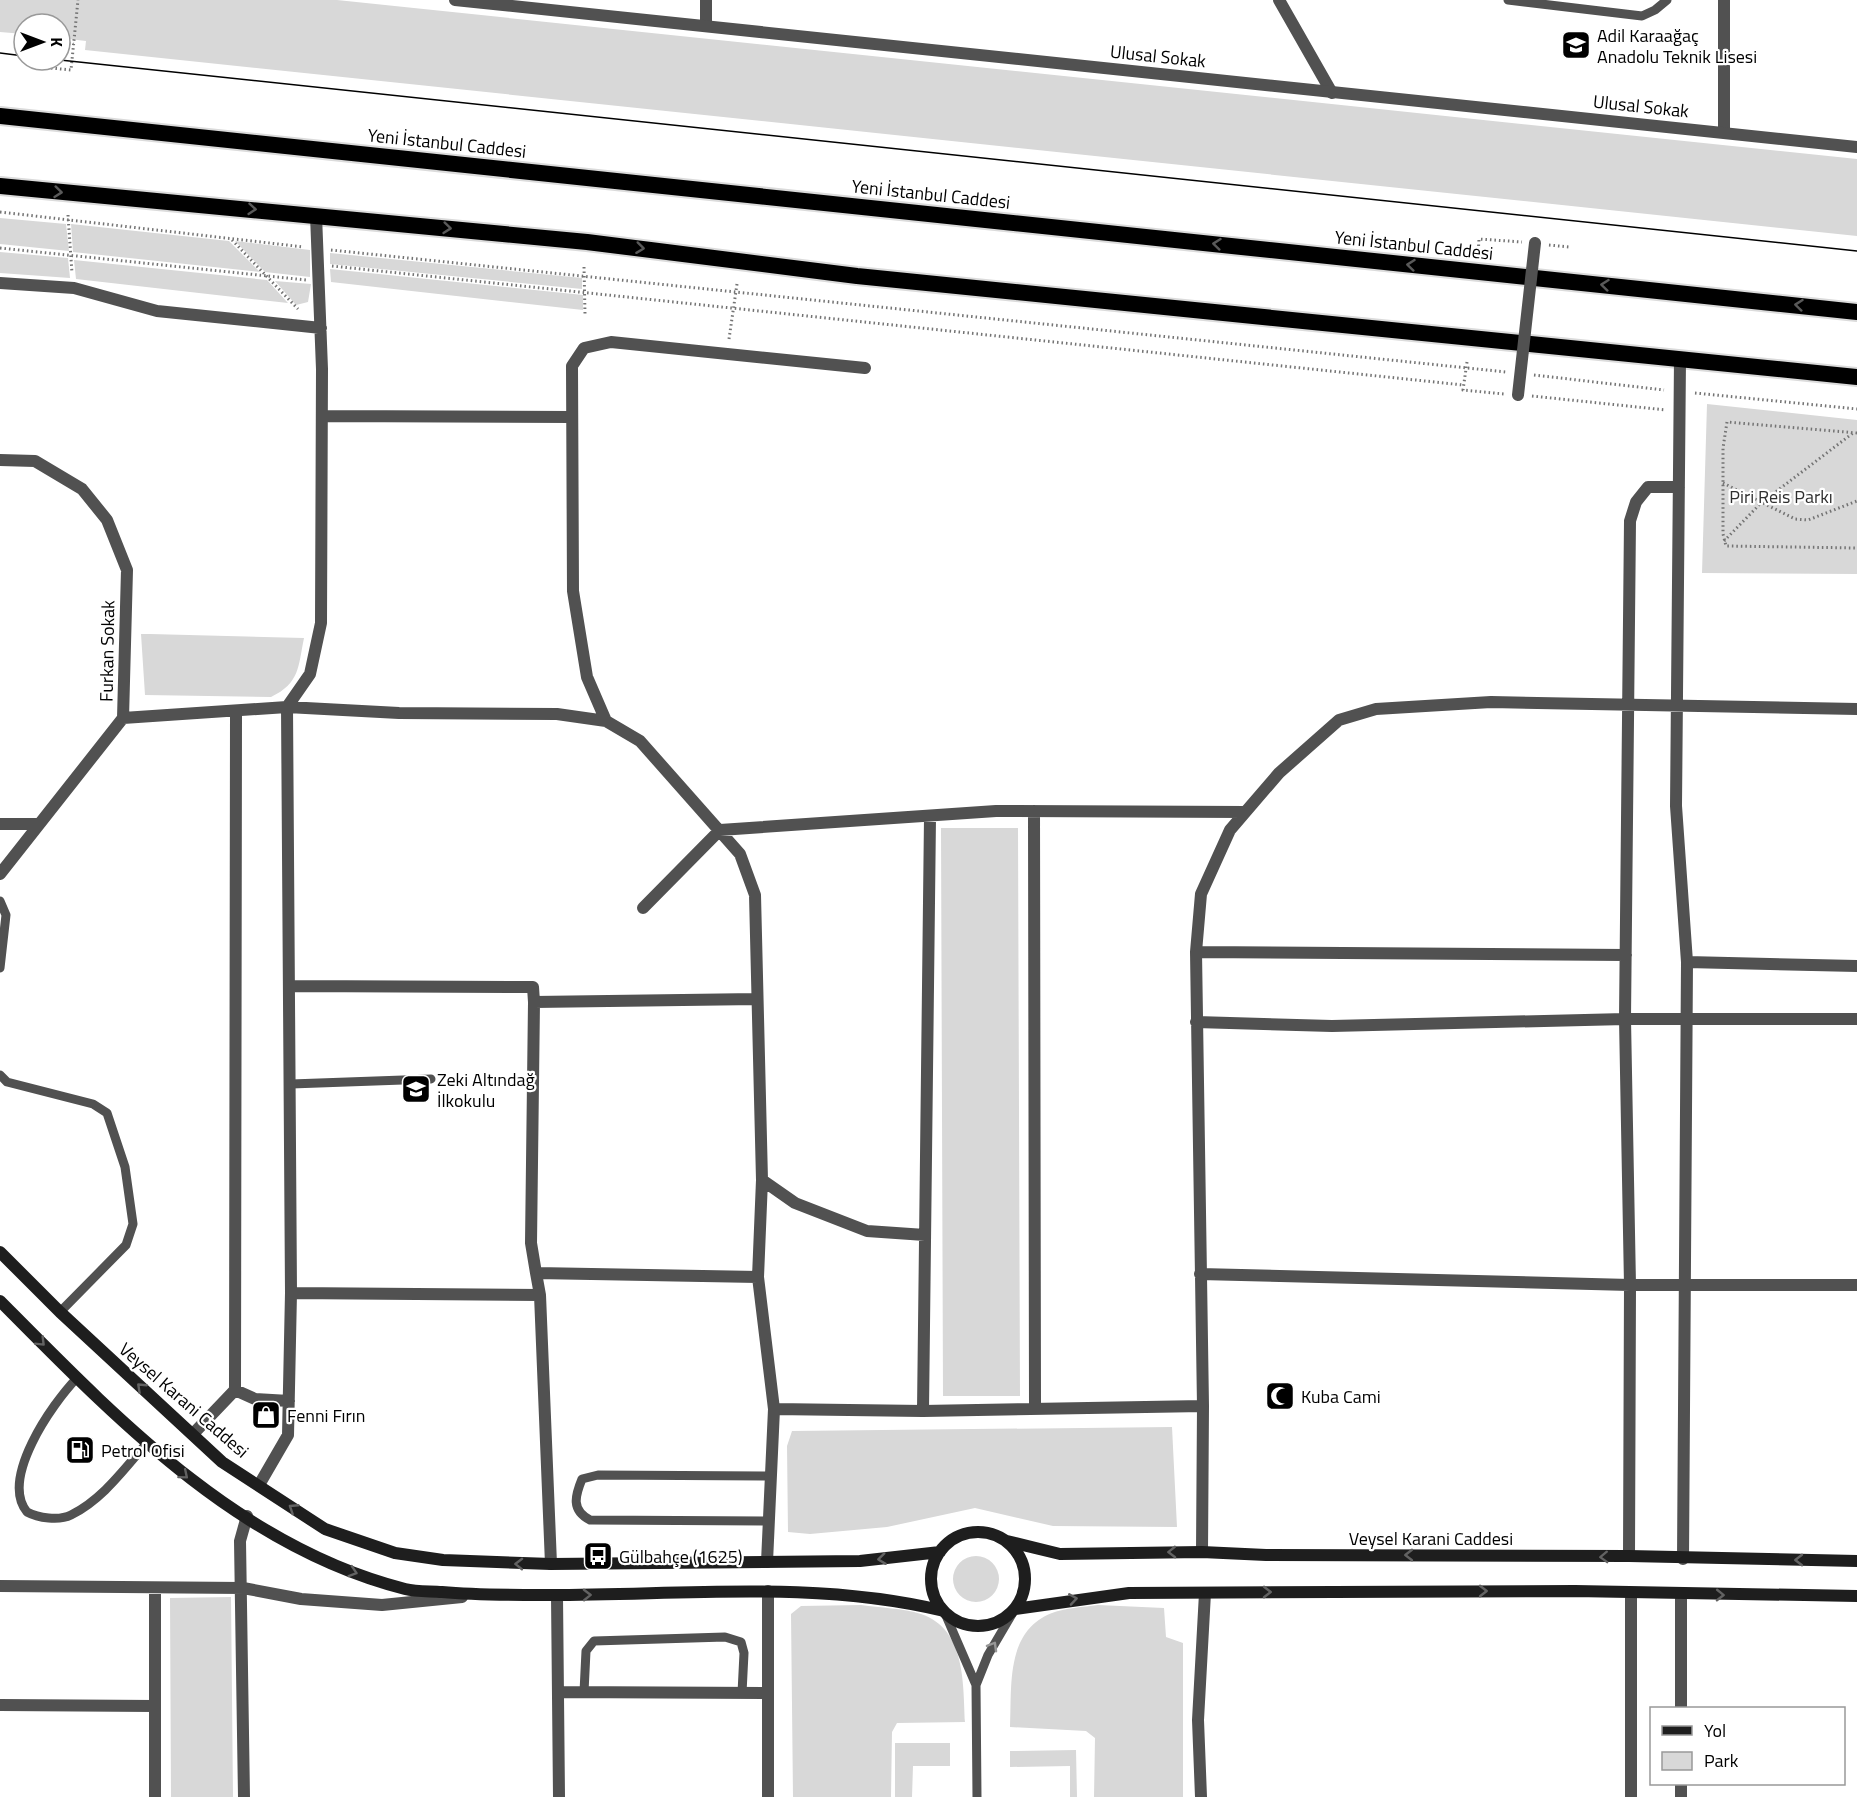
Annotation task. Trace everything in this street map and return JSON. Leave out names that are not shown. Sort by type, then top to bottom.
[{"type":"highway","name":"Yeni İstanbul Caddesi","points":[[0,116],[1857,312]]},
{"type":"highway","points":[[0,186],[588,242],[857,276],[1857,377]]},
{"type":"main road","name":"Veysel Karani Caddesi","points":[[0,1252],[60,1312],[222,1461],[325,1529],[395,1553],[443,1560],[551,1564],[860,1562],[940,1552]]},
{"type":"main road","points":[[0,1301],[77,1378],[192,1481],[281,1538],[340,1568],[407,1590],[479,1595],[557,1596],[768,1591],[821,1592],[944,1611]]},
{"type":"main road","points":[[978,1532],[993,1534],[1007,1541],[1017,1552],[1024,1565],[1023,1595],[1015,1609],[1003,1619],[987,1625],[971,1626],[956,1621],[944,1611],[935,1597],[931,1581],[933,1565],[940,1552],[957,1537],[978,1532]]},
{"type":"main road","name":"Veysel Karani Caddesi","points":[[1007,1541],[1060,1554],[1202,1552],[1266,1556],[1629,1556],[1683,1559],[1857,1561]]},
{"type":"main road","points":[[1015,1609],[1129,1593],[1631,1593],[1857,1596]]},
{"type":"street","name":"Ulusal Sokak","points":[[455,0],[542,4],[706,26],[1857,147]]},
{"type":"street","points":[[706,0],[706,26]]},
{"type":"street","points":[[1279,0],[1332,93]]},
{"type":"street","points":[[1724,132],[1725,0]]},
{"type":"street","points":[[259,1485],[288,1435],[291,1084],[287,707],[310,674],[321,623],[322,416],[316,215]]},
{"type":"street","points":[[1518,395],[1535,243]]},
{"type":"street","points":[[0,283],[74,288],[157,311],[319,328]]},
{"type":"street","points":[[606,721],[587,677],[573,591],[572,366],[584,348],[611,342],[865,368]]},
{"type":"street","points":[[1680,359],[1676,806],[1687,962],[1683,1559]]},
{"type":"street","points":[[322,416],[572,417]]},
{"type":"street","name":"Furkan Sokak","points":[[0,460],[35,461],[82,489],[107,520],[127,570],[123,718],[0,874]]},
{"type":"street","points":[[1629,1556],[1630,1285],[1626,955],[1630,521],[1636,502],[1648,487],[1679,487]]},
{"type":"street","points":[[1202,1552],[1203,1406],[1196,952],[1202,894],[1230,830],[1280,773],[1339,720],[1376,709],[1491,702],[1857,709]]},
{"type":"street","points":[[123,718],[287,707],[399,713],[557,714],[606,721],[640,741],[740,854],[755,895],[762,1180],[758,1276],[774,1409],[767,1562]]},
{"type":"street","points":[[193,1434],[235,1390],[236,711]]},
{"type":"street","points":[[643,908],[720,830],[1034,810],[1245,812]]},
{"type":"street","points":[[1034,810],[1035,1409]]},
{"type":"street","points":[[923,1411],[930,817]]},
{"type":"street","points":[[0,824],[38,824]]},
{"type":"street","points":[[1196,952],[1626,955]]},
{"type":"street","points":[[1687,962],[1857,966]]},
{"type":"street","points":[[290,986],[533,987],[531,1243],[540,1295],[551,1564]]},
{"type":"street","points":[[534,1002],[757,999]]},
{"type":"street","points":[[1196,1022],[1332,1026],[1626,1019],[1857,1019]]},
{"type":"street","points":[[762,1180],[795,1203],[867,1231],[925,1235]]},
{"type":"street","points":[[536,1273],[758,1276]]},
{"type":"street","points":[[1200,1274],[1630,1285],[1857,1285]]},
{"type":"street","points":[[291,1293],[540,1295]]},
{"type":"street","points":[[235,1390],[255,1399],[289,1401]]},
{"type":"street","points":[[774,1409],[923,1411],[1203,1406]]},
{"type":"street","points":[[244,1797],[243,1588],[240,1541],[247,1516]]},
{"type":"street","points":[[0,1586],[243,1588],[301,1599],[382,1605],[479,1595]]},
{"type":"street","points":[[155,1588],[156,1797]]},
{"type":"street","points":[[768,1591],[768,1797]]},
{"type":"street","points":[[1201,1797],[1198,1720],[1205,1593]]},
{"type":"street","points":[[1631,1593],[1631,1797]]},
{"type":"street","points":[[1681,1594],[1681,1707]]},
{"type":"street","points":[[557,1596],[559,1797]]},
{"type":"street","points":[[558,1692],[768,1693]]},
{"type":"street","points":[[0,1705],[155,1706]]},
{"type":"lane","points":[[1508,0],[1642,16],[1655,10],[1667,0]]},
{"type":"lane","points":[[0,901],[6,915],[0,968]]},
{"type":"lane","points":[[0,1075],[7,1082],[93,1104],[107,1113],[125,1167],[133,1224],[126,1245],[60,1312]]},
{"type":"lane","points":[[291,1084],[430,1079]]},
{"type":"lane","points":[[16,1453],[32,1425],[77,1378]]},
{"type":"lane","points":[[10,1495],[18,1506],[34,1516],[69,1517],[100,1496],[147,1443]]},
{"type":"lane","points":[[769,1521],[590,1520],[580,1515],[576,1509],[576,1494],[582,1479],[598,1475],[771,1476]]},
{"type":"lane","points":[[977,1797],[976,1685],[988,1655],[1015,1609]]},
{"type":"lane","points":[[944,1611],[976,1685]]},
{"type":"lane","points":[[584,1692],[586,1651],[594,1641],[725,1637],[741,1642],[744,1653],[742,1693]]},
{"type":"path","points":[[72,61],[78,0]]},
{"type":"path","points":[[0,212],[309,248]]},
{"type":"path","points":[[68,215],[74,288]]},
{"type":"path","points":[[1479,238],[1569,248]]},
{"type":"path","points":[[231,239],[319,328]]},
{"type":"path","points":[[0,248],[312,281]]},
{"type":"path","points":[[335,250],[1511,373]]},
{"type":"path","points":[[330,266],[1463,385]]},
{"type":"path","points":[[584,267],[585,314]]},
{"type":"path","points":[[729,343],[737,284]]},
{"type":"path","points":[[1467,362],[1463,390],[1679,411]]},
{"type":"path","points":[[1523,374],[1857,410]]},
{"type":"path","points":[[1855,433],[1726,422],[1723,483],[1724,541],[1726,546],[1732,547],[1857,548]]},
{"type":"path","points":[[1724,541],[1761,502],[1855,433]]},
{"type":"path","points":[[1723,483],[1795,519],[1808,520],[1857,501]]},
{"type":"green space","points":[[0,0],[337,0],[1857,159],[1857,236],[85,50],[86,41],[72,39],[72,12],[12,12],[12,33],[0,32]]},
{"type":"green space","points":[[0,218],[66,224],[69,251],[0,244]]},
{"type":"green space","points":[[71,224],[229,241],[260,272],[73,252]]},
{"type":"green space","points":[[235,241],[310,250],[310,277],[265,272]]},
{"type":"green space","points":[[0,252],[68,258],[70,278],[0,273]]},
{"type":"green space","points":[[330,253],[582,278],[582,289],[330,264]]},
{"type":"green space","points":[[74,260],[267,280],[288,303],[76,279]]},
{"type":"green space","points":[[330,269],[583,295],[583,310],[331,282]]},
{"type":"green space","points":[[275,281],[311,284],[308,302],[296,305]]},
{"type":"green space","name":"Piri Reis Parkı","points":[[1707,404],[1857,420],[1857,574],[1702,573]]},
{"type":"green space","points":[[141,634],[304,638],[299,666],[293,680],[271,697],[145,695]]},
{"type":"green space","points":[[941,828],[1018,828],[1020,1396],[943,1396]]},
{"type":"green space","points":[[1172,1427],[1177,1527],[1053,1526],[975,1508],[887,1527],[810,1534],[788,1532],[787,1446],[792,1431]]},
{"type":"green space","points":[[976,1556],[985,1557],[992,1563],[998,1570],[998,1588],[992,1595],[985,1601],[976,1602],[967,1601],[960,1595],[954,1588],[953,1579],[954,1570],[960,1563],[967,1557]]},
{"type":"green space","points":[[231,1597],[233,1797],[171,1797],[170,1598]]},
{"type":"green space","points":[[861,1605],[921,1614],[936,1621],[947,1632],[959,1659],[964,1691],[965,1722],[897,1723],[892,1732],[891,1797],[793,1797],[791,1614],[801,1606]]},
{"type":"green space","points":[[1098,1605],[1164,1608],[1166,1637],[1183,1643],[1183,1797],[1094,1797],[1095,1738],[1086,1731],[1010,1727],[1014,1662],[1026,1633],[1037,1621],[1052,1613]]},
{"type":"green space","points":[[895,1743],[950,1743],[950,1766],[913,1766],[912,1797],[895,1797]]},
{"type":"green space","points":[[1076,1750],[1077,1797],[1070,1797],[1070,1766],[1010,1767],[1010,1751]]},
{"type":"tram line","points":[[0,53],[12,54]]},
{"type":"tram line","points":[[72,61],[1857,251]]},
{"type":"place","name":"Adil Karaağaç Anadolu Teknik Lisesi","points":[[1576,45]]},
{"type":"place","name":"Zeki Altındağ İlkokulu","points":[[416,1089]]},
{"type":"place","name":"Kuba Cami","points":[[1280,1396]]},
{"type":"place","name":"Fenni Fırın","points":[[266,1415]]},
{"type":"place","name":"Petrol Ofisi","points":[[80,1450]]},
{"type":"place","name":"Gülbahçe (1625)","points":[[598,1556]]}]
